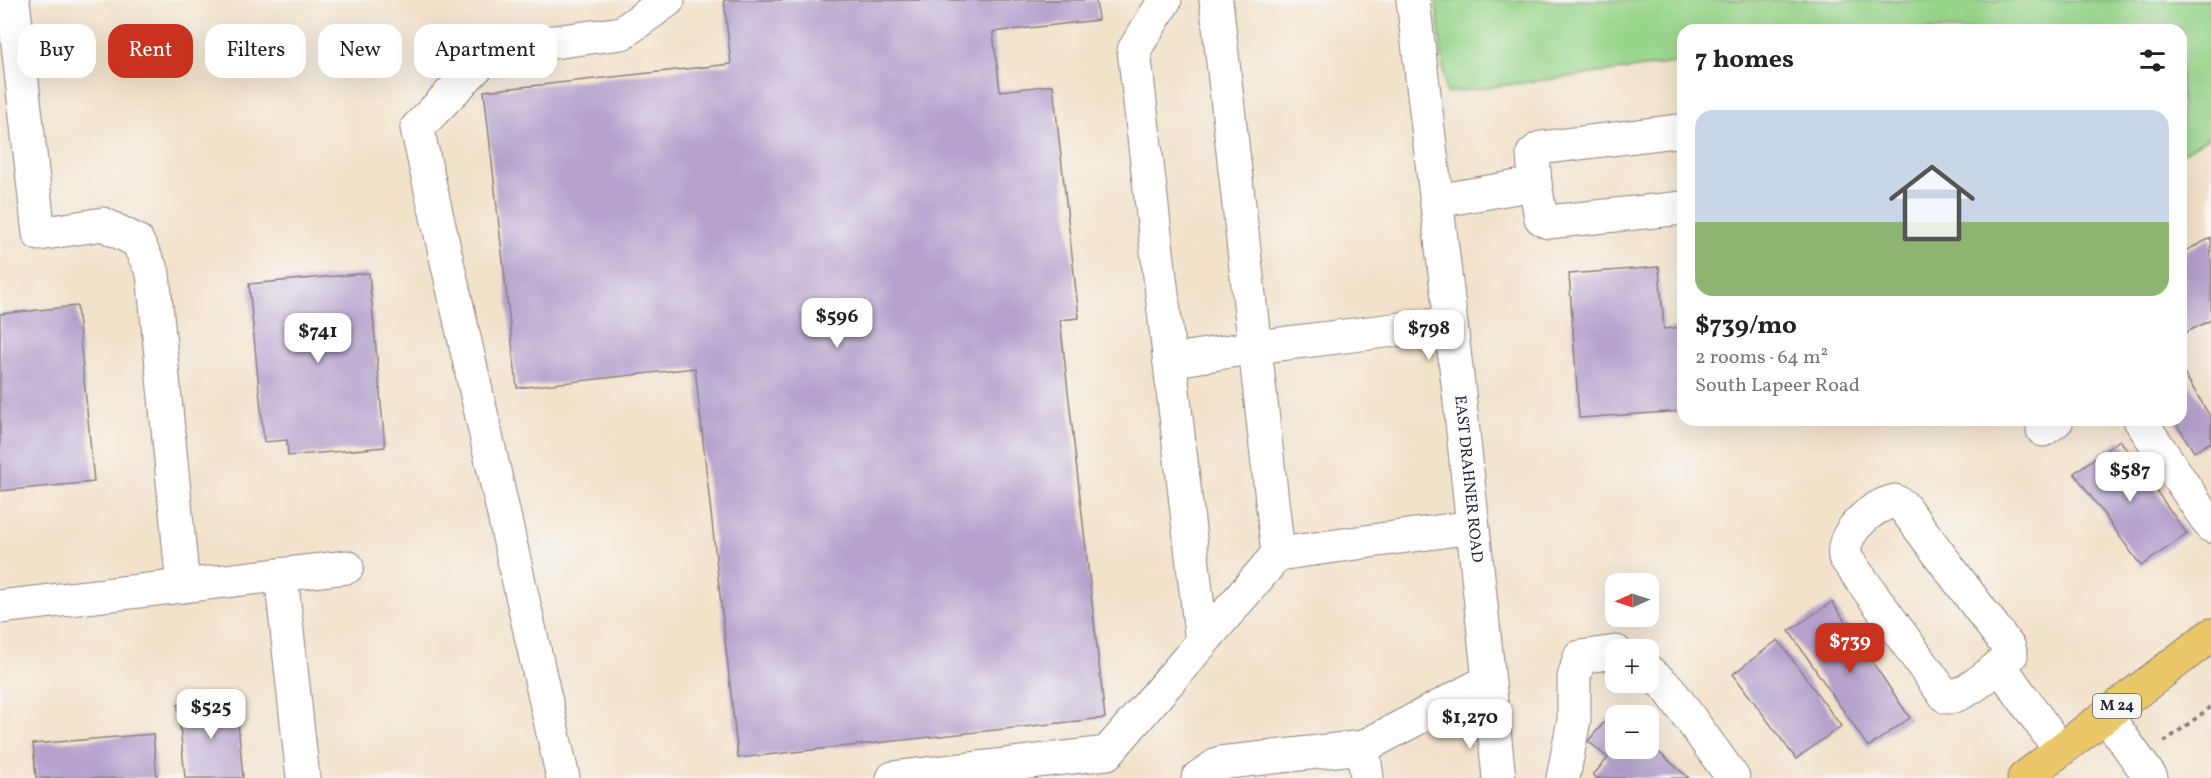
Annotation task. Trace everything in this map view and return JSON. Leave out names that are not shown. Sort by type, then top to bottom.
[{"type":"main road","name":"M 24","points":[[2024,778],[2209,640]]},
{"type":"street","points":[[13,0],[39,234],[103,224],[137,241],[153,273],[183,586]]},
{"type":"street","points":[[563,778],[417,128],[493,50],[622,33],[668,0]]},
{"type":"street","points":[[1165,0],[1134,50],[1202,643]]},
{"type":"street","points":[[1216,0],[1278,554]]},
{"type":"street","name":"EAST DRAHNER ROAD","points":[[1413,0],[1499,778]]},
{"type":"street","points":[[1677,131],[1540,148],[1533,154],[1541,218],[1548,222],[1677,209]]},
{"type":"street","points":[[1436,201],[1535,184]]},
{"type":"street","points":[[1170,361],[1255,347],[1450,323]]},
{"type":"street","points":[[2144,426],[2211,526]]},
{"type":"street","points":[[1894,501],[1903,506],[2009,648],[2011,655],[2000,666],[1956,697],[1947,697],[1845,557],[1843,547],[1852,530],[1884,504],[1894,501]]},
{"type":"street","points":[[893,778],[1107,753],[1278,554],[1472,527]]},
{"type":"street","points":[[0,607],[347,567]]},
{"type":"street","points":[[281,575],[303,778]]},
{"type":"street","points":[[1563,778],[1574,720],[1574,677],[1580,657],[1605,654]]},
{"type":"street","points":[[2000,666],[2060,750]]},
{"type":"street","points":[[1659,680],[1668,688],[1733,778]]},
{"type":"street","points":[[1198,778],[1220,763],[1365,763],[1488,681]]},
{"type":"street","points":[[2106,715],[2151,778]]},
{"type":"green space","points":[[1436,0],[2211,0],[2211,136],[2187,150],[2187,24],[1677,24],[1677,63],[1446,93]]},
{"type":"building","points":[[724,0],[1096,0],[1098,20],[993,32],[1000,91],[1053,85],[1079,318],[1060,320],[1105,718],[738,758],[695,368],[517,388],[484,91],[731,64]]},
{"type":"building","points":[[2211,238],[2211,320],[2187,332],[2187,250]]},
{"type":"building","points":[[1659,267],[1664,329],[1677,328],[1677,411],[1579,418],[1569,274]]},
{"type":"building","points":[[369,273],[385,447],[288,456],[287,440],[264,442],[249,284]]},
{"type":"building","points":[[77,306],[94,482],[0,491],[0,314]]},
{"type":"building","points":[[2187,378],[2211,418],[2211,442],[2194,452],[2178,426],[2187,426]]},
{"type":"building","points":[[2120,440],[2187,534],[2141,566],[2074,473]]},
{"type":"building","points":[[1832,602],[1910,718],[1868,747],[1789,631]]},
{"type":"building","points":[[1778,640],[1841,726],[1796,759],[1733,674]]},
{"type":"building","points":[[236,700],[243,778],[185,778],[178,705]]},
{"type":"building","points":[[1605,721],[1605,755],[1588,741]]},
{"type":"building","points":[[153,734],[157,778],[36,778],[33,744]]},
{"type":"building","points":[[1659,752],[1689,778],[1597,778],[1593,775],[1607,759],[1659,759]]}]
